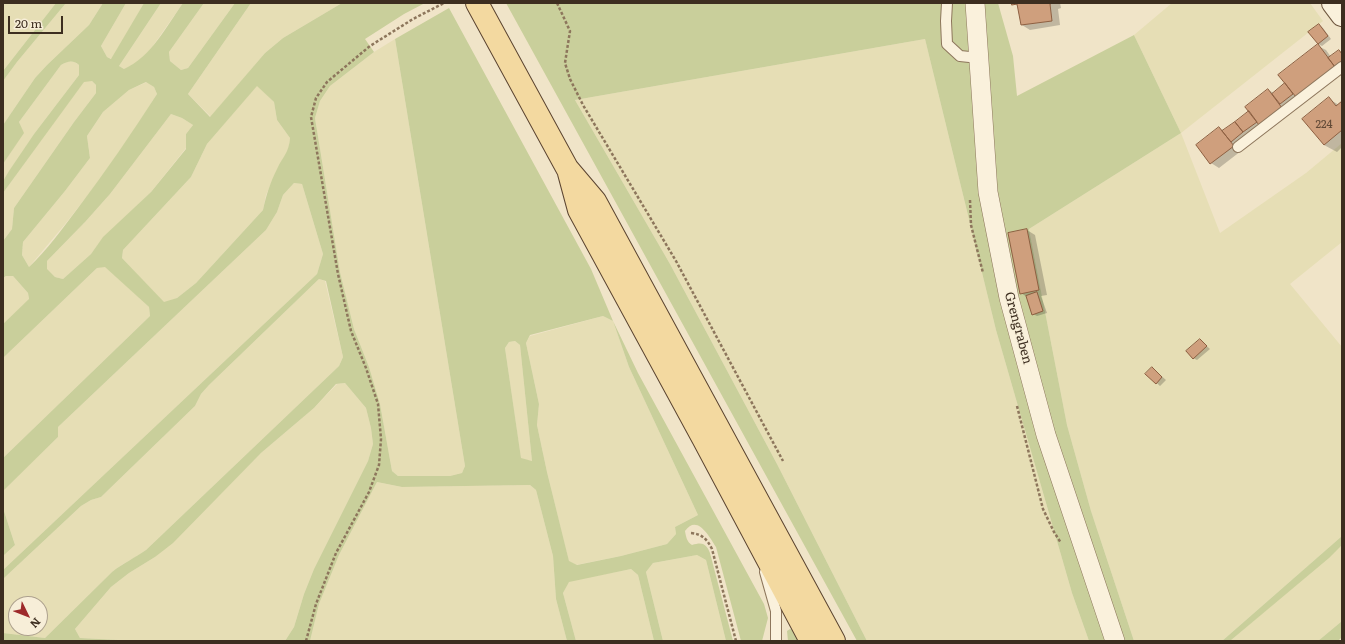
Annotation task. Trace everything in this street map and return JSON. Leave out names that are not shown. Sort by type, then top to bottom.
[{"type":"main road","points":[[477,3],[568,168],[595,201],[834,641]]},
{"type":"main road","points":[[568,168],[579,210],[811,641]]},
{"type":"street","name":"Grengraben","points":[[975,3],[988,192],[1009,298],[1046,435],[1115,641]]},
{"type":"street","points":[[1333,3],[1342,15]]},
{"type":"lane","points":[[947,3],[947,44],[960,56],[979,58]]},
{"type":"lane","points":[[1238,147],[1342,67]]},
{"type":"lane","points":[[757,542],[776,611],[776,641]]},
{"type":"path","points":[[306,641],[316,604],[336,553],[369,492],[379,465],[381,439],[378,404],[366,368],[350,331],[338,274],[311,117],[316,98],[327,82],[370,46],[413,19],[444,3]]},
{"type":"path","points":[[557,3],[570,32],[565,64],[570,79],[583,105],[676,261],[783,461]]},
{"type":"path","points":[[692,533],[700,534],[707,540],[712,549],[736,641]]},
{"type":"shaded area","points":[[3,3],[56,3],[3,71]]},
{"type":"shaded area","points":[[66,3],[103,3],[89,25],[35,78],[3,125],[3,81]]},
{"type":"shaded area","points":[[126,3],[144,3],[112,59],[107,57],[101,46]]},
{"type":"shaded area","points":[[161,3],[183,3],[150,50],[134,65],[124,69],[119,66]]},
{"type":"shaded area","points":[[204,3],[235,3],[188,68],[181,70],[170,61],[169,52]]},
{"type":"shaded area","points":[[251,3],[342,3],[283,38],[265,53],[211,117],[188,94]]},
{"type":"shaded area","points":[[1172,3],[1310,3],[1323,21],[1181,133],[1134,35]]},
{"type":"shaded area","points":[[395,39],[465,466],[462,473],[450,476],[398,476],[392,471],[380,404],[369,367],[354,329],[340,272],[315,118],[320,101],[330,86],[374,52]]},
{"type":"shaded area","points":[[925,39],[996,330],[1072,593],[1089,641],[867,641],[777,464],[670,264],[575,100]]},
{"type":"shaded area","points":[[68,61],[75,62],[79,65],[79,75],[34,134],[3,181],[3,164],[23,133],[19,122],[61,65]]},
{"type":"shaded area","points":[[84,81],[92,81],[96,85],[96,93],[14,208],[12,229],[3,241],[3,193]]},
{"type":"shaded area","points":[[147,82],[154,87],[157,94],[131,135],[98,182],[29,267],[22,255],[23,242],[90,158],[87,136],[103,112],[129,90]]},
{"type":"shaded area","points":[[257,85],[274,102],[277,120],[290,138],[289,149],[278,168],[266,195],[263,210],[196,283],[177,298],[164,303],[122,258],[123,250],[191,177],[207,144]]},
{"type":"shaded area","points":[[171,114],[182,118],[193,125],[186,134],[186,148],[151,192],[103,238],[91,254],[63,279],[55,277],[46,269],[47,261],[110,194]]},
{"type":"shaded area","points":[[1181,133],[1220,233],[1306,173],[1342,143],[1342,242],[1290,284],[1342,347],[1342,536],[1222,641],[1134,641],[1091,511],[1067,425],[1029,229]]},
{"type":"shaded area","points":[[294,183],[302,184],[323,254],[317,274],[3,570],[3,556],[15,545],[3,508],[4,489],[58,437],[58,427],[266,230],[277,212],[283,195]]},
{"type":"shaded area","points":[[105,266],[149,307],[150,316],[3,458],[3,358],[97,268]]},
{"type":"shaded area","points":[[6,276],[13,276],[28,293],[29,300],[3,324],[3,278]]},
{"type":"shaded area","points":[[319,279],[325,281],[343,357],[339,366],[146,550],[112,572],[48,635],[48,596],[8,596],[8,634],[3,633],[3,579],[81,506],[91,500],[101,497],[195,406],[201,394]]},
{"type":"shaded area","points":[[603,316],[613,321],[629,367],[698,515],[675,527],[676,534],[667,544],[621,556],[576,565],[569,562],[547,472],[537,425],[539,404],[526,343],[530,336]]},
{"type":"shaded area","points":[[515,341],[520,345],[532,461],[521,459],[505,348],[509,342]]},
{"type":"shaded area","points":[[345,383],[366,408],[373,444],[368,461],[314,569],[304,594],[294,627],[285,641],[138,641],[80,638],[75,629],[111,587],[129,573],[155,557],[261,453],[314,408],[337,384]]},
{"type":"shaded area","points":[[377,482],[402,487],[530,485],[536,490],[553,556],[556,599],[567,641],[310,641],[319,604],[339,555]]},
{"type":"shaded area","points":[[1342,545],[1342,621],[1318,641],[1230,641]]},
{"type":"shaded area","points":[[697,555],[706,560],[726,641],[663,641],[646,572],[653,563]]},
{"type":"shaded area","points":[[631,569],[638,575],[654,641],[576,641],[563,593],[569,581]]},
{"type":"shaded area","points":[[28,636],[47,636],[45,638]]},
{"type":"green space","points":[[56,3],[66,3],[3,81],[3,71]]},
{"type":"green space","points":[[103,3],[126,3],[101,46],[107,57],[111,59],[144,3],[161,3],[119,66],[124,69],[134,64],[150,49],[183,3],[204,3],[169,52],[170,61],[181,70],[188,68],[235,3],[251,3],[188,94],[210,117],[265,53],[283,38],[342,3],[425,3],[404,14],[365,39],[374,52],[330,86],[320,101],[315,118],[340,272],[354,329],[369,367],[380,404],[392,471],[398,476],[450,476],[462,473],[465,466],[395,39],[449,8],[591,269],[613,321],[638,373],[764,604],[768,618],[762,641],[741,641],[716,547],[702,528],[698,526],[689,526],[685,531],[686,537],[692,545],[705,545],[710,553],[733,641],[726,641],[706,560],[697,555],[653,563],[646,572],[663,641],[654,641],[638,575],[631,569],[569,582],[563,593],[576,641],[567,641],[556,599],[553,556],[536,490],[530,485],[402,487],[377,482],[339,555],[319,604],[310,641],[285,641],[294,627],[304,594],[314,569],[368,461],[373,444],[366,408],[345,383],[336,384],[314,408],[261,453],[173,543],[111,587],[75,629],[80,638],[138,641],[3,641],[3,633],[8,634],[8,636],[45,638],[48,636],[112,572],[146,550],[339,366],[343,357],[326,281],[319,279],[209,385],[201,394],[195,406],[101,497],[91,500],[81,506],[3,579],[3,570],[317,274],[323,254],[302,184],[294,183],[283,195],[277,212],[266,230],[58,427],[58,437],[3,491],[3,458],[150,316],[149,307],[105,267],[97,268],[3,358],[3,324],[29,299],[28,293],[13,276],[6,276],[3,278],[3,241],[12,229],[14,208],[96,93],[96,85],[92,81],[84,82],[3,193],[3,181],[9,171],[34,134],[79,75],[79,65],[75,62],[61,65],[19,122],[24,133],[3,164],[3,125],[35,78],[89,25]],"holes":[[[146,82],[154,87],[157,94],[119,152],[55,239],[29,267],[22,255],[23,242],[90,158],[87,136],[103,112],[129,90]],[[257,86],[274,102],[277,120],[290,138],[287,151],[270,184],[263,210],[196,283],[177,298],[164,302],[122,258],[123,250],[191,177],[207,144]],[[171,114],[182,118],[193,125],[186,134],[186,149],[151,192],[103,237],[91,254],[63,279],[55,277],[47,269],[47,261],[110,194]],[[603,316],[613,321],[629,367],[698,515],[675,527],[676,534],[667,544],[621,556],[577,565],[569,561],[547,472],[537,425],[539,404],[526,343],[530,335]],[[515,341],[520,345],[532,461],[521,458],[505,348],[509,342]]]},
{"type":"green space","points":[[506,3],[998,3],[1013,56],[1017,96],[1134,35],[1181,133],[1029,229],[1067,425],[1091,511],[1134,641],[1089,641],[1072,593],[996,330],[925,39],[575,100],[670,264],[777,464],[867,641],[857,641]]},
{"type":"green space","points":[[3,508],[15,545],[3,556]]},
{"type":"green space","points":[[1342,536],[1342,545],[1329,558],[1230,641],[1222,641]]},
{"type":"green space","points":[[1342,621],[1342,637],[1338,641],[1318,641]]},
{"type":"green space","points":[[790,629],[793,630],[799,641],[788,641],[787,631]]},
{"type":"building","points":[[1012,3],[1053,3],[1050,4],[1052,21],[1021,25],[1017,4],[1012,5]]},
{"type":"building","points":[[1319,24],[1328,36],[1318,44],[1308,32]]},
{"type":"building","points":[[1318,44],[1335,67],[1296,97],[1278,75]]},
{"type":"building","points":[[1339,50],[1342,54],[1342,61],[1335,67],[1328,58]]},
{"type":"building","points":[[1285,83],[1293,94],[1280,104],[1272,94]]},
{"type":"building","points":[[1268,89],[1282,108],[1259,125],[1245,107]]},
{"type":"building","points":[[1329,97],[1336,106],[1342,101],[1342,130],[1324,145],[1302,119]]},
{"type":"building","points":[[1249,111],[1257,122],[1243,132],[1235,122]]},
{"type":"building","points":[[1235,122],[1243,132],[1231,142],[1222,131]]},
{"type":"building","points":[[1219,127],[1234,146],[1210,164],[1196,145]]},
{"type":"building","points":[[1027,229],[1039,290],[1020,294],[1008,233]]},
{"type":"building","points":[[1037,292],[1043,311],[1032,315],[1026,296]]},
{"type":"building","points":[[1200,339],[1207,346],[1193,359],[1186,351]]},
{"type":"building","points":[[1152,367],[1162,377],[1156,384],[1145,374]]}]
